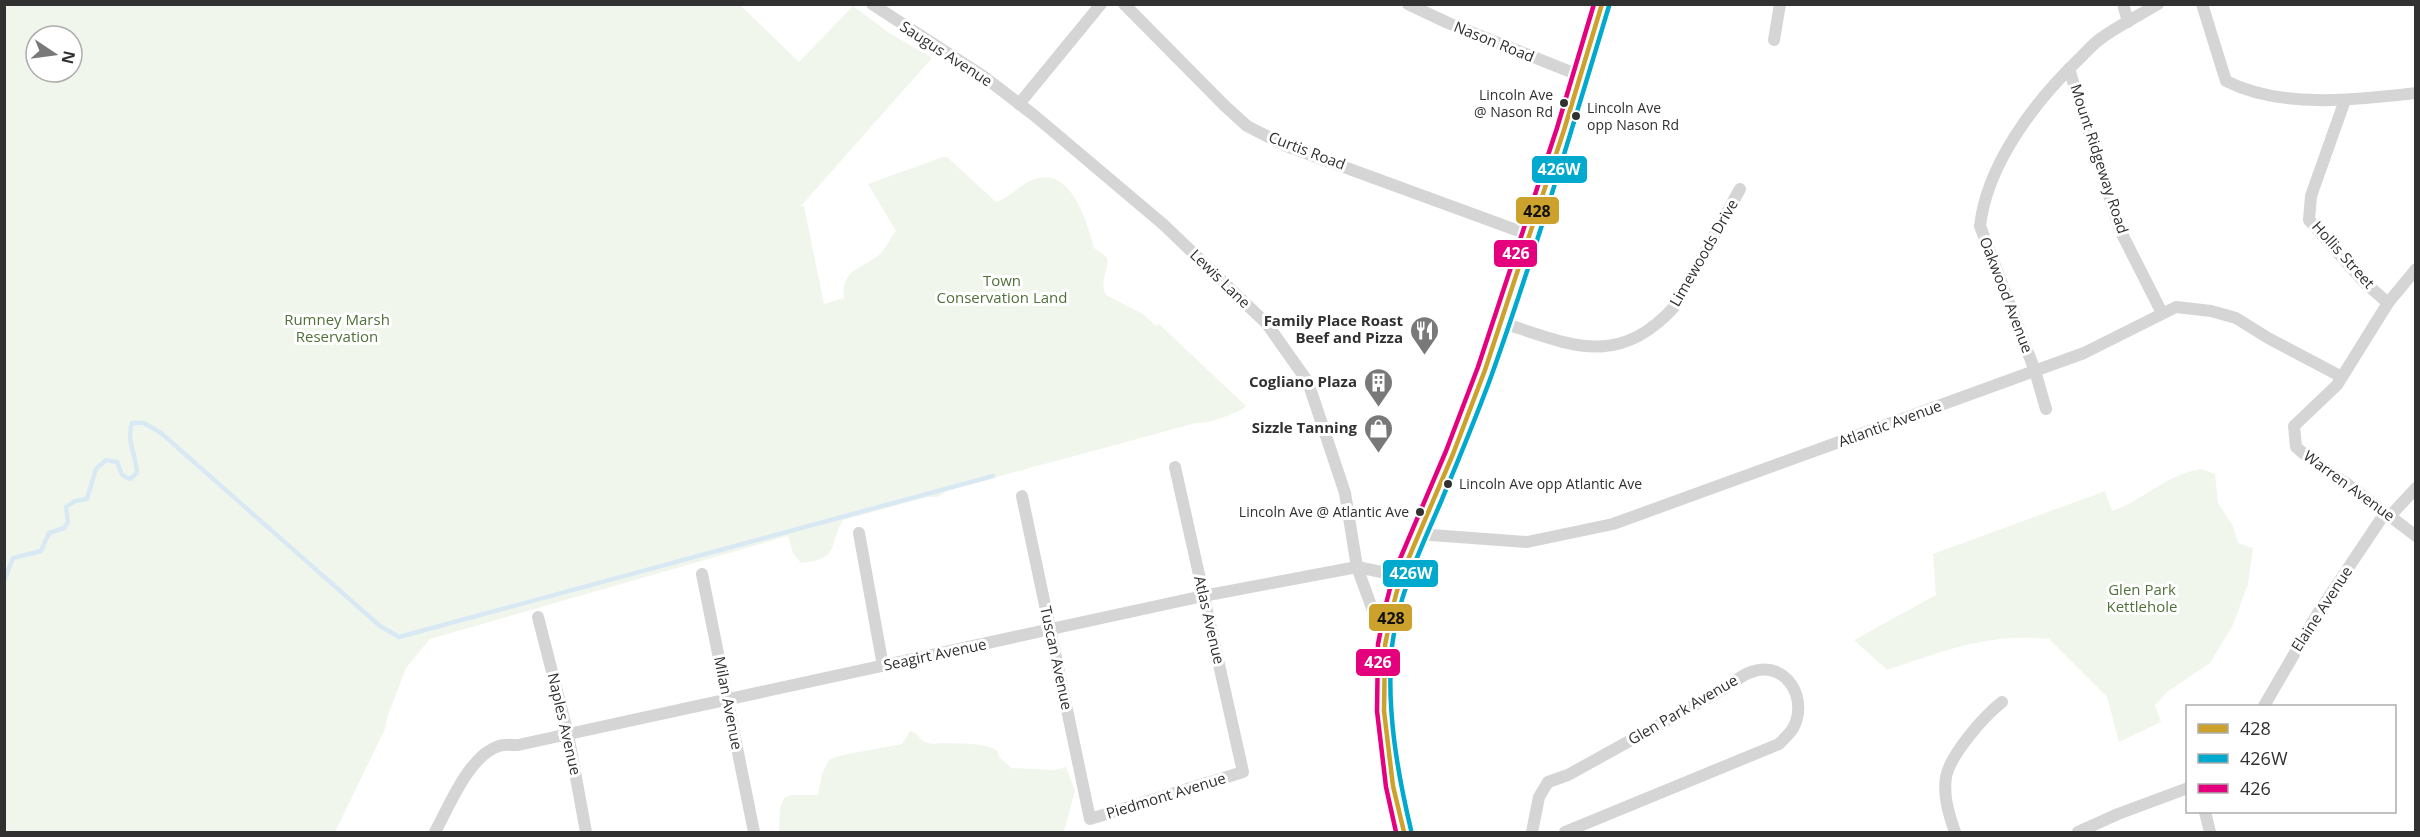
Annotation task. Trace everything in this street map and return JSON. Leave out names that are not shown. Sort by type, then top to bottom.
[{"type":"main road","points":[[1404,832],[1393,786],[1384,711],[1385,645],[1401,576],[1453,454],[1485,370],[1581,76],[1602,4]]},
{"type":"street","name":"Saugus Avenue","points":[[872,4],[983,76],[1019,104]]},
{"type":"street","points":[[1019,104],[1101,4]]},
{"type":"street","name":"Curtis Road","points":[[1124,4],[1225,106],[1248,126],[1284,145],[1530,235]]},
{"type":"street","name":"Nason Road","points":[[1408,4],[1448,23],[1581,76]]},
{"type":"street","points":[[1774,40],[1780,4]]},
{"type":"street","points":[[2123,4],[2128,22]]},
{"type":"street","name":"Oakwood Avenue","points":[[2046,409],[2035,371],[1980,226],[1983,207],[2006,154],[2033,110],[2069,69],[2101,38],[2158,4]]},
{"type":"street","points":[[2202,4],[2226,81],[2243,89],[2297,99],[2345,100],[2415,93]]},
{"type":"street","name":"Mount Ridgeway Road","points":[[2069,69],[2121,230],[2162,313]]},
{"type":"street","name":"Hollis Street","points":[[2345,100],[2311,196],[2309,220],[2364,282],[2388,303]]},
{"type":"street","name":"Lewis Lane","points":[[1019,104],[1164,225],[1267,324],[1308,382],[1345,493],[1357,567],[1385,645]]},
{"type":"street","name":"Limewoods Drive","points":[[1500,322],[1582,348],[1603,348],[1648,332],[1676,305],[1740,189]]},
{"type":"street","name":"Warren Avenue","points":[[2415,269],[2388,303],[2337,385],[2294,426],[2296,447],[2415,536]]},
{"type":"street","name":"Atlantic Avenue","points":[[1418,534],[1527,542],[1613,524],[2084,353],[2176,307],[2211,311],[2236,318],[2268,338],[2342,377]]},
{"type":"street","name":"Atlas Avenue","points":[[1175,467],[1242,772]]},
{"type":"street","name":"Elaine Avenue","points":[[2265,705],[2318,613],[2388,515],[2415,488]]},
{"type":"street","name":"Tuscan Avenue","points":[[1022,496],[1090,819]]},
{"type":"street","points":[[859,533],[884,666]]},
{"type":"street","name":"Seagirt Avenue","points":[[435,832],[475,763],[481,756],[499,746],[518,745],[1203,596],[1357,567],[1401,576]]},
{"type":"street","name":"Milan Avenue","points":[[702,574],[754,832]]},
{"type":"street","name":"Naples Avenue","points":[[537,617],[568,734],[586,832]]},
{"type":"street","name":"Glen Park Avenue","points":[[1532,832],[1539,797],[1548,782],[1568,775],[1750,672],[1765,669],[1786,676],[1794,686],[1798,709],[1792,729],[1779,744],[1565,832]]},
{"type":"street","points":[[1955,832],[1947,809],[1946,777],[1953,760],[1985,715],[2002,702]]},
{"type":"street","name":"Piedmont Avenue","points":[[1090,819],[1242,772]]},
{"type":"street","points":[[2078,832],[2186,788]]},
{"type":"street","points":[[2205,813],[2210,832]]},
{"type":"green space","name":"Rumney Marsh Reservation","points":[[5,4],[740,5],[799,62],[853,6],[888,32],[932,58],[801,206],[804,206],[824,304],[844,298],[844,288],[850,275],[854,270],[880,254],[896,231],[868,184],[943,157],[947,157],[996,202],[1006,198],[1027,182],[1046,177],[1057,180],[1075,198],[1087,224],[1094,248],[1106,257],[1103,284],[1106,295],[1143,314],[1156,326],[1159,324],[1246,406],[1237,412],[1214,420],[949,490],[937,497],[927,497],[843,520],[831,550],[823,558],[814,561],[801,563],[793,553],[788,536],[430,639],[406,668],[385,729],[335,832],[5,832]]},
{"type":"green space","name":"Glen Park Kettlehole","points":[[2201,469],[2215,474],[2218,503],[2233,526],[2238,543],[2253,548],[2248,584],[2233,625],[2210,663],[2167,692],[2155,705],[2161,722],[2119,742],[2107,697],[2049,639],[1985,641],[1947,650],[1887,670],[1854,640],[1936,595],[1933,554],[2105,491],[2112,511],[2135,501],[2165,482]]},
{"type":"green space","points":[[910,731],[928,743],[972,744],[992,748],[998,751],[999,757],[1011,768],[1055,770],[1066,767],[1075,791],[1064,832],[779,832],[780,808],[784,798],[791,795],[818,795],[822,774],[829,760],[838,756],[902,744]]},
{"type":"waterway","points":[[4,581],[13,558],[41,551],[49,533],[64,528],[68,522],[66,507],[75,501],[87,499],[96,469],[106,460],[117,462],[122,475],[130,479],[137,473],[130,435],[132,423],[144,423],[161,433],[380,626],[399,637],[993,476]]},
{"type":"transit line","name":"426","points":[[1396,832],[1386,787],[1377,711],[1378,644],[1386,604],[1394,573],[1446,451],[1478,367],[1557,128],[1594,4]]},
{"type":"transit line","name":"428","points":[[1404,832],[1393,786],[1384,711],[1385,645],[1393,606],[1401,576],[1453,454],[1485,370],[1564,130],[1602,4]]},
{"type":"transit line","name":"426W","points":[[1411,830],[1397,762],[1390,692],[1392,646],[1399,609],[1492,374],[1553,191],[1609,6]]},
{"type":"place","name":"Lincoln Ave @ Nason Rd","points":[[1564,103]]},
{"type":"place","name":"Lincoln Ave opp Nason Rd","points":[[1576,116]]},
{"type":"place","name":"Family Place Roast Beef and Pizza","points":[[1424,356]]},
{"type":"place","name":"Cogliano Plaza","points":[[1378,408]]},
{"type":"place","name":"Sizzle Tanning","points":[[1378,454]]},
{"type":"place","name":"Lincoln Ave opp Atlantic Ave","points":[[1448,484]]},
{"type":"place","name":"Lincoln Ave @ Atlantic Ave","points":[[1420,512]]},
{"type":"park label","name":"Town Conservation Land","points":[[1002,290]]}]
